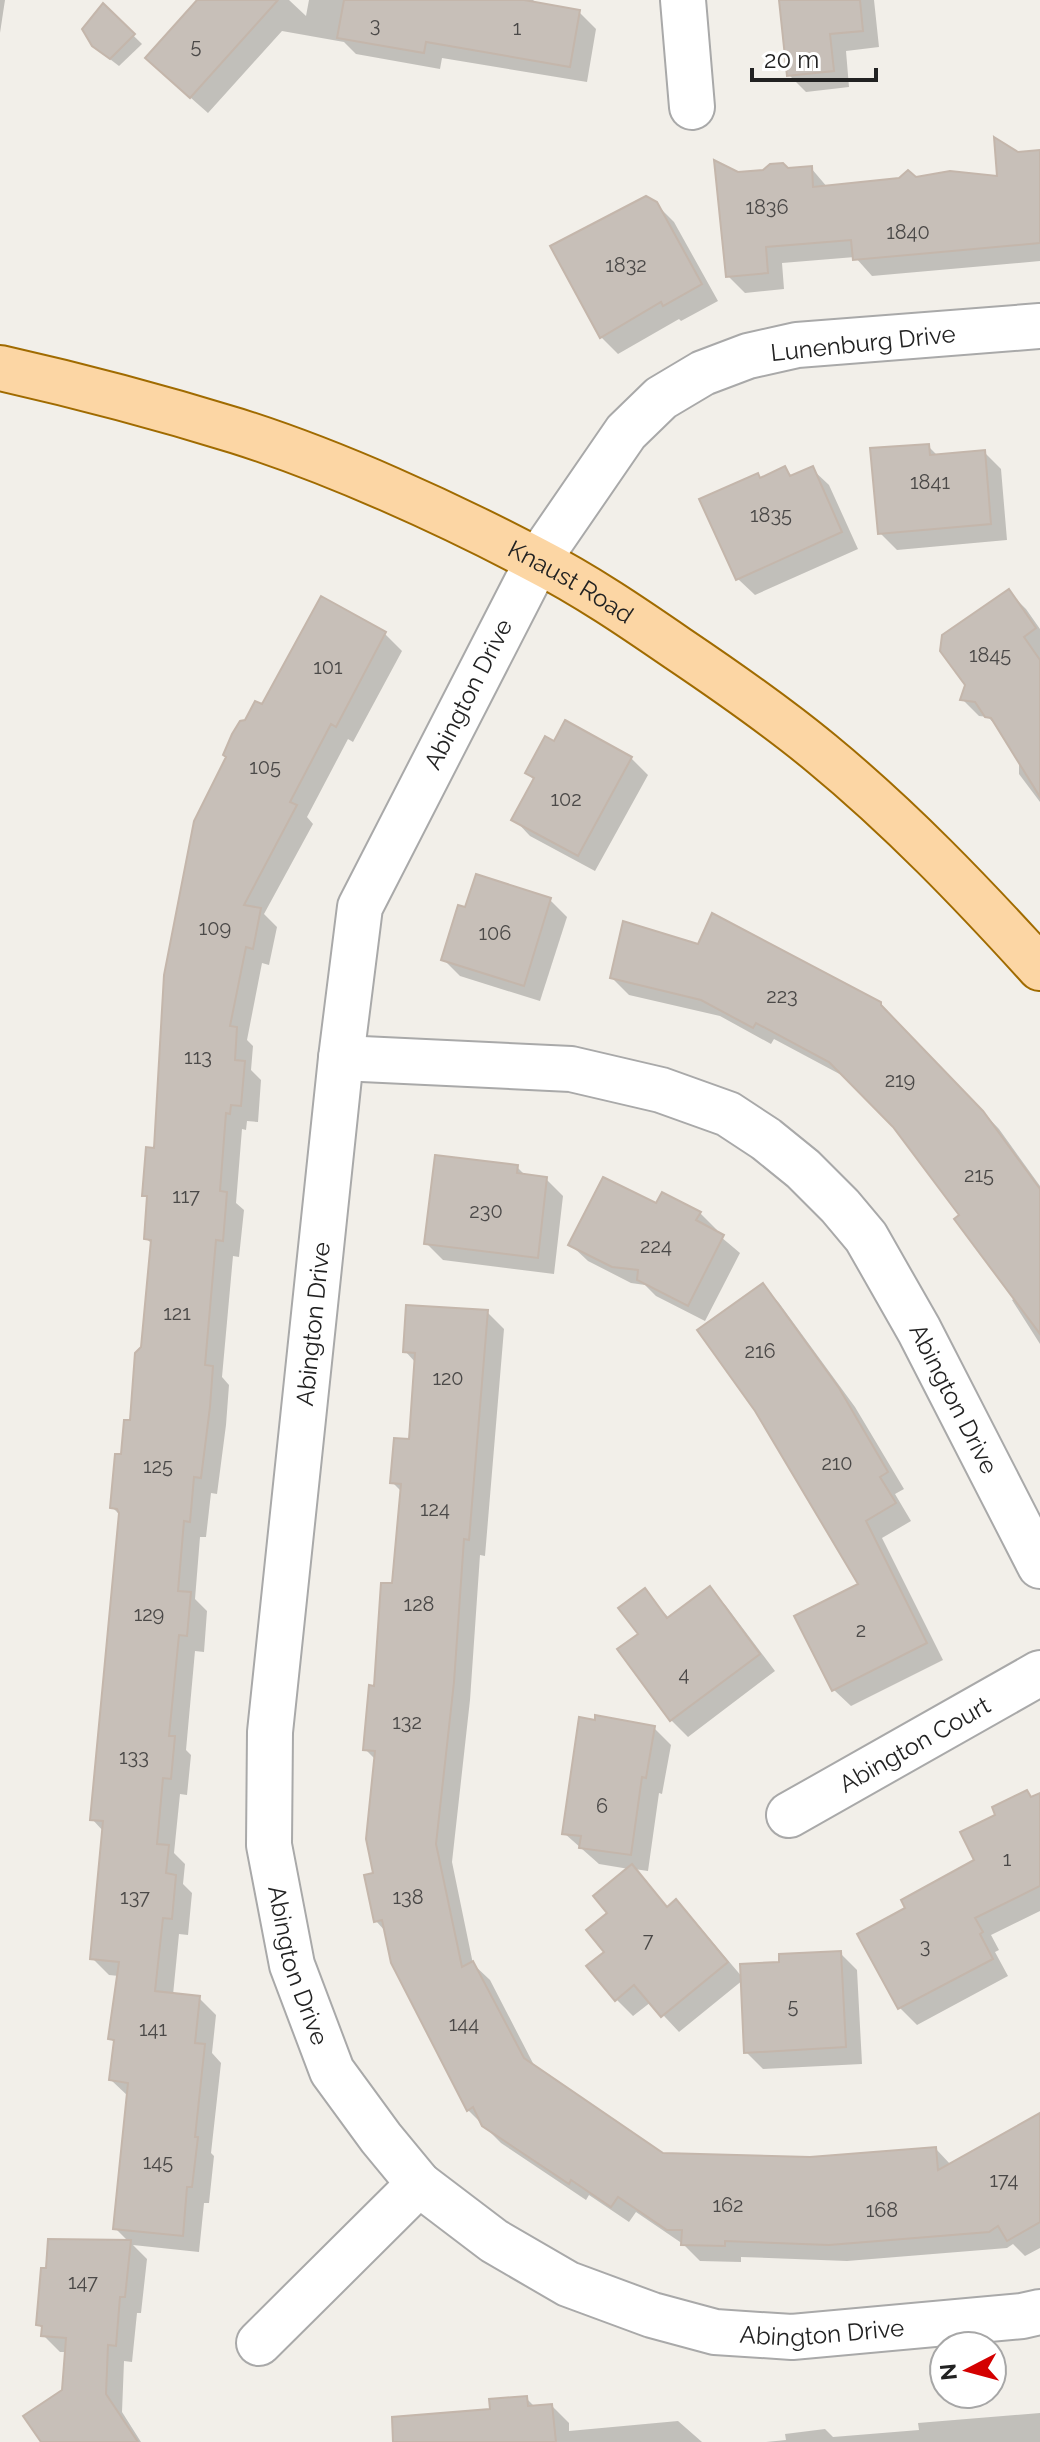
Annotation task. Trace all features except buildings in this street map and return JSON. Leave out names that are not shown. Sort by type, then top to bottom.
[{"type":"main road","name":"Knaust Road","points":[[0,368],[137,402],[240,432],[358,477],[538,560],[727,682],[820,753],[967,887],[1040,968]]},
{"type":"street","points":[[683,0],[692,107]]},
{"type":"street","name":"Lunenburg Drive","points":[[538,560],[626,432],[661,398],[703,373],[748,356],[797,345],[1040,326]]},
{"type":"street","name":"Abington Drive","points":[[538,560],[360,907],[341,1058],[270,1732],[269,1845],[292,1965],[332,2071],[419,2184],[494,2241],[568,2284],[652,2315],[715,2332],[792,2337],[1040,2312]]},
{"type":"street","name":"Abington Drive","points":[[341,1058],[571,1069],[661,1090],[728,1114],[766,1139],[803,1169],[866,1237],[919,1330],[1040,1566]]},
{"type":"street","name":"Abington Court","points":[[789,1815],[1040,1673]]},
{"type":"street","points":[[259,2343],[419,2184]]}]
